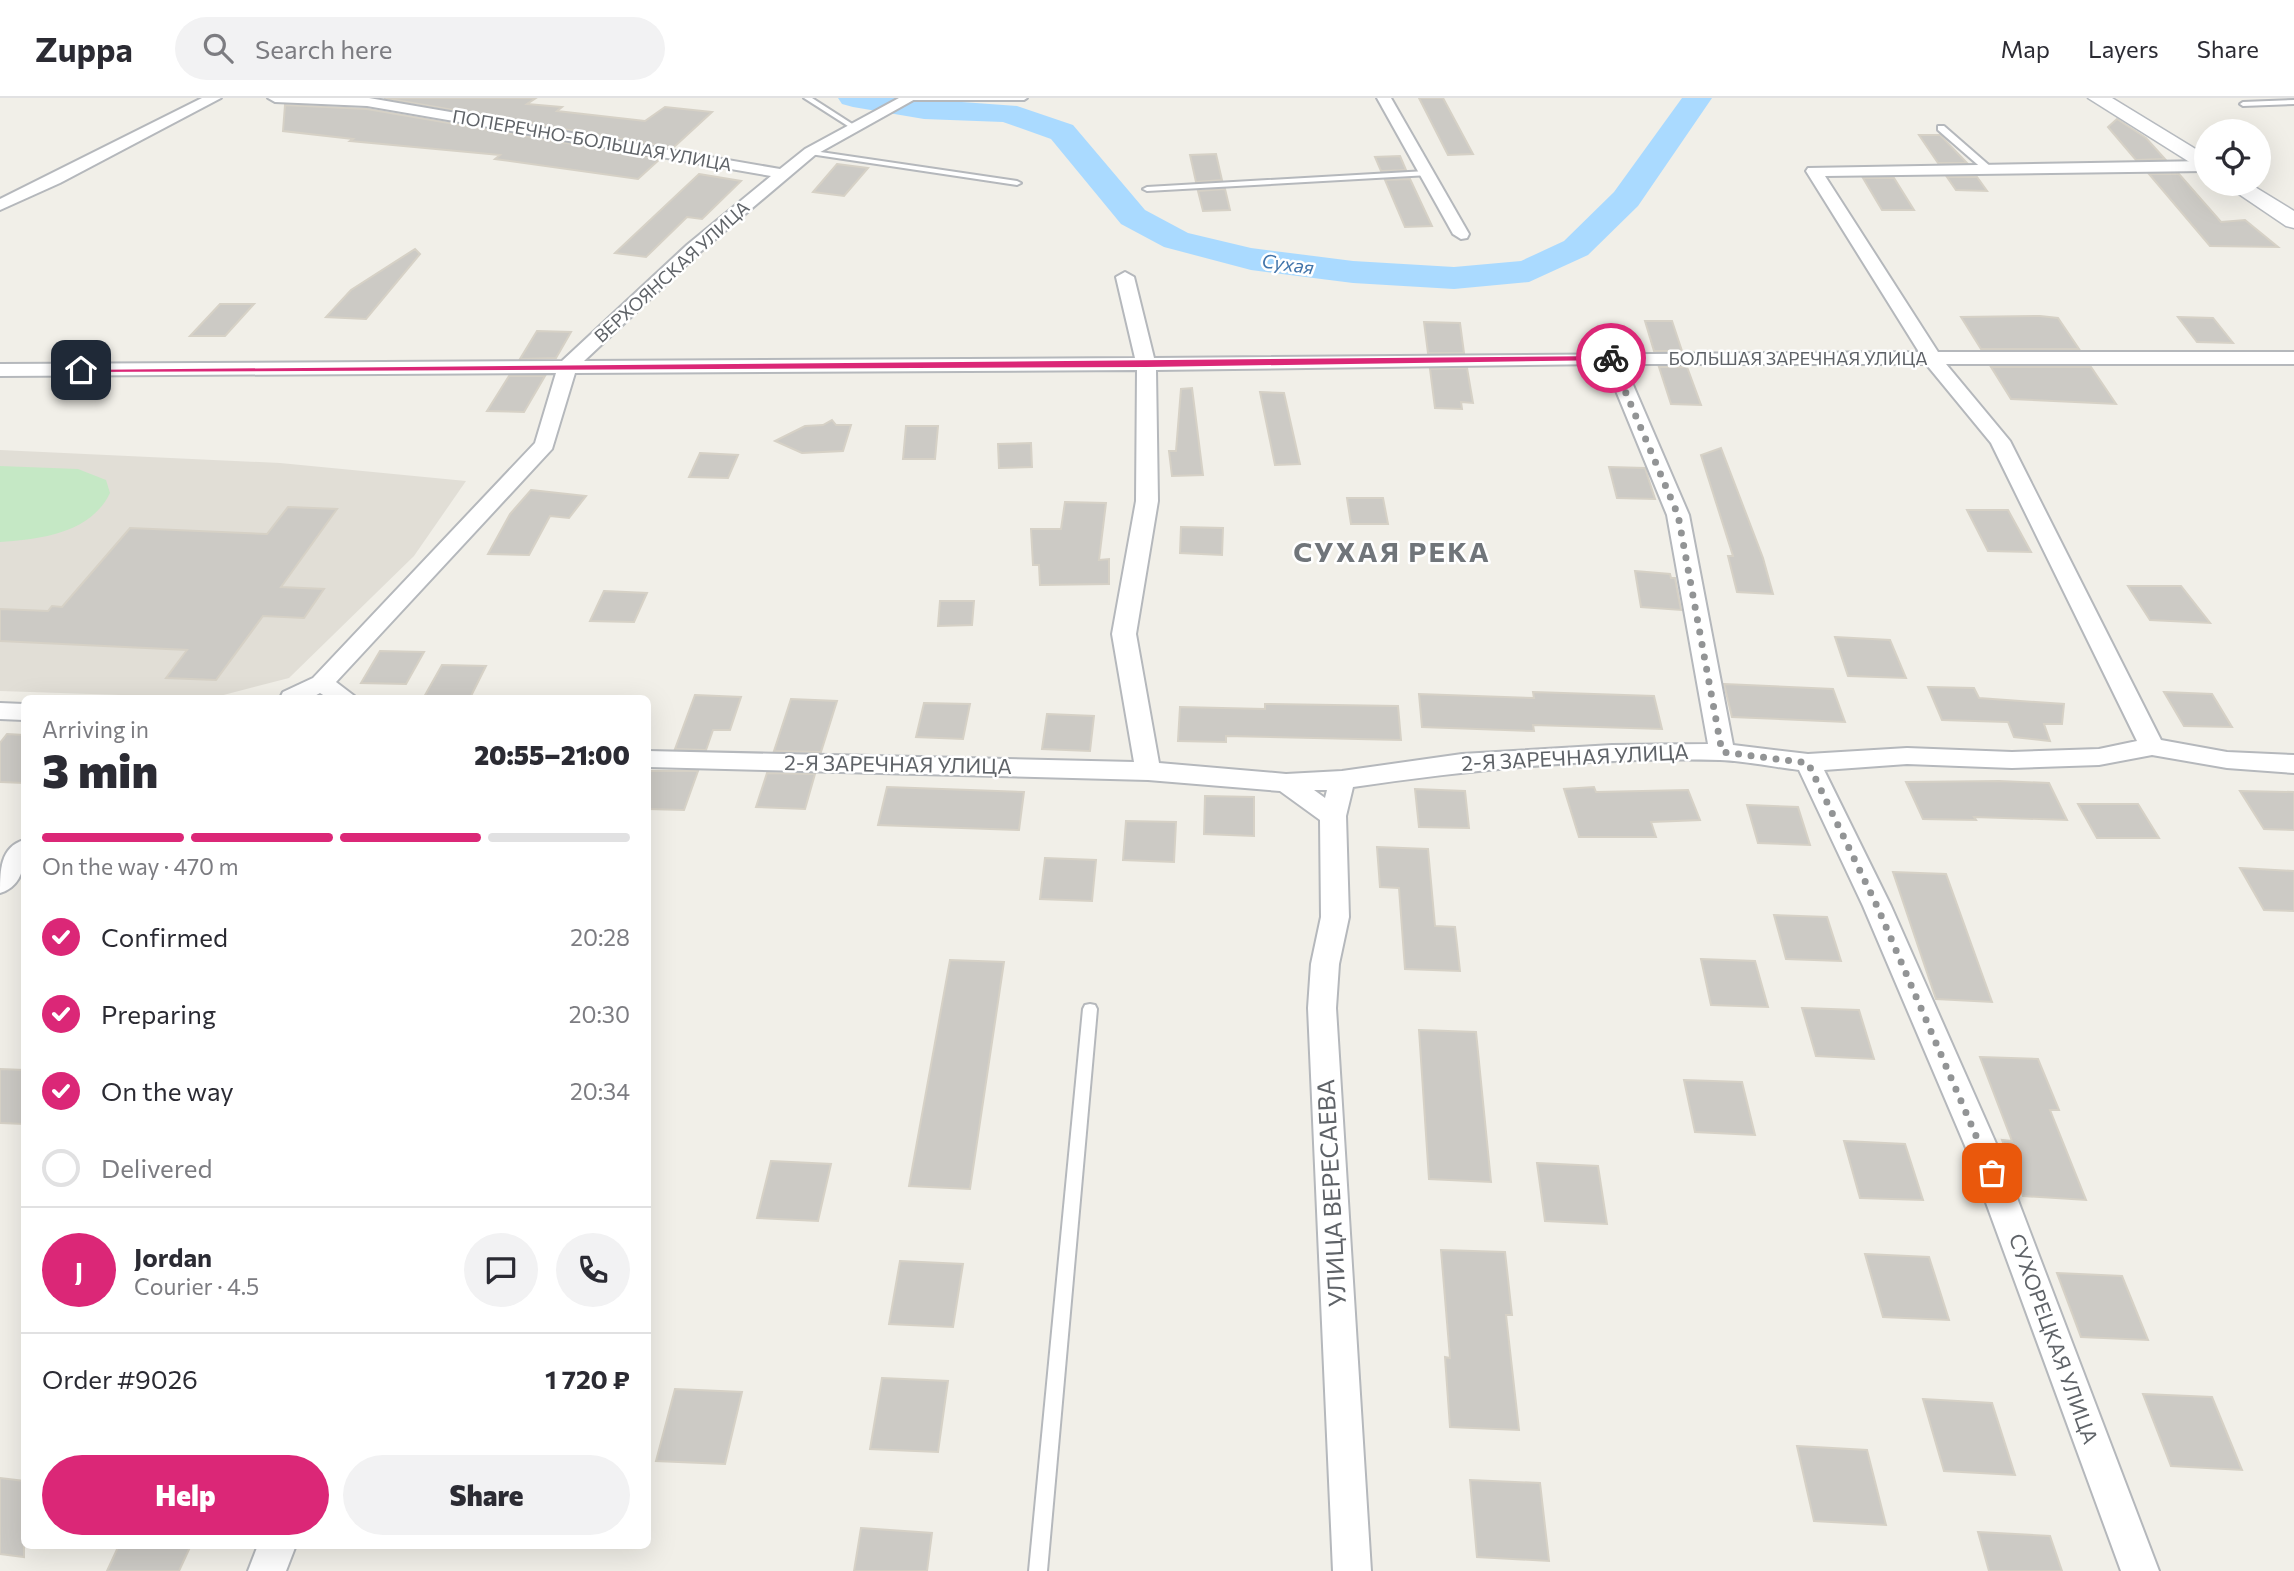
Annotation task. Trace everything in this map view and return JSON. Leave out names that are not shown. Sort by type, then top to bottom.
[{"type":"main road","points":[[2098,98],[2194,158]]},
{"type":"main road","points":[[2254,196],[2294,221]]},
{"type":"street","points":[[0,205],[214,98]]},
{"type":"street","name":"ПОПЕРЕЧНО-БОЛЬШАЯ УЛИЦА","points":[[275,98],[367,102],[784,174]]},
{"type":"street","name":"ВЕРХОЯНСКАЯ УЛИЦА","points":[[567,367],[693,249],[810,152],[908,98]]},
{"type":"street","points":[[1384,98],[1461,234]]},
{"type":"street","points":[[2152,747],[2000,441],[1933,360],[1814,171],[2194,166]]},
{"type":"street","points":[[1125,276],[1146,364],[1147,501],[1124,634],[1147,771]]},
{"type":"street","points":[[1612,358],[1678,515],[1722,752]]},
{"type":"street","name":"БОЛЬШАЯ ЗАРЕЧНАЯ УЛИЦА","points":[[0,370],[1146,364],[1612,358],[2294,358]]},
{"type":"street","points":[[297,695],[321,682],[545,445],[567,367]]},
{"type":"street","points":[[321,682],[340,695]]},
{"type":"street","points":[[0,711],[21,712]]},
{"type":"street","name":"2-Я ЗАРЕЧНАЯ УЛИЦА","points":[[651,759],[1147,771],[1286,783],[1342,780],[1462,762],[1612,753],[1722,752],[1808,763],[1908,756],[2012,760],[2099,757],[2152,747],[2227,760],[2294,764]]},
{"type":"street","name":"СУХОРЕЦКАЯ УЛИЦА","points":[[1808,763],[1877,906],[1982,1148],[2140,1571]]},
{"type":"street","name":"УЛИЦА ВЕРЕСАЕВА","points":[[1342,780],[1333,817],[1335,917],[1325,964],[1322,1008],[1352,1571]]},
{"type":"street","points":[[1286,783],[1333,817]]},
{"type":"street","points":[[0,883],[21,853]]},
{"type":"street","points":[[267,1571],[275,1549]]},
{"type":"lane","points":[[807,98],[861,124]]},
{"type":"lane","points":[[908,98],[1024,98]]},
{"type":"lane","points":[[2243,104],[2294,102]]},
{"type":"lane","points":[[1941,128],[1988,169]]},
{"type":"lane","points":[[810,152],[1017,183]]},
{"type":"lane","points":[[1147,189],[1426,173]]},
{"type":"lane","points":[[1038,1571],[1090,1009]]},
{"type":"shaded area","points":[[0,450],[280,463],[466,481],[414,556],[289,678],[224,695],[0,691]]},
{"type":"green space","points":[[0,466],[78,469],[106,480],[110,493],[90,518],[77,526],[47,536],[0,542]]},
{"type":"building","points":[[384,98],[536,98],[527,104],[562,107],[557,111],[645,121],[665,107],[712,112],[673,148]]},
{"type":"building","points":[[1419,98],[1443,98],[1473,154],[1448,155]]},
{"type":"building","points":[[285,105],[367,109],[660,159],[638,179],[495,159],[500,155],[350,141],[353,139],[283,131]]},
{"type":"building","points":[[2117,119],[2146,138],[2165,159],[2136,160],[2108,127]]},
{"type":"building","points":[[1919,135],[1940,135],[1967,163],[1938,163]]},
{"type":"building","points":[[1216,154],[1222,180],[1196,182],[1190,155]]},
{"type":"building","points":[[1400,156],[1406,170],[1381,171],[1375,157]]},
{"type":"building","points":[[837,164],[868,168],[844,196],[813,192]]},
{"type":"building","points":[[699,174],[741,181],[702,219],[687,217],[646,257],[615,253]]},
{"type":"building","points":[[2149,174],[2179,174],[2194,191],[2194,196],[2198,196],[2221,222],[2245,220],[2278,247],[2210,246]]},
{"type":"building","points":[[1947,177],[1977,177],[1987,191],[1956,190]]},
{"type":"building","points":[[1863,178],[1894,178],[1914,210],[1882,210]]},
{"type":"building","points":[[1410,179],[1432,226],[1405,227],[1385,180]]},
{"type":"building","points":[[1225,189],[1230,210],[1203,211],[1198,191]]},
{"type":"building","points":[[415,249],[420,254],[366,319],[326,317],[351,290]]},
{"type":"building","points":[[220,304],[254,304],[225,336],[190,336]]},
{"type":"building","points":[[1961,317],[2058,318],[2079,349],[1981,349]]},
{"type":"building","points":[[2178,317],[2213,318],[2233,343],[2197,342]]},
{"type":"building","points":[[1645,321],[1672,321],[1682,351],[1654,351]]},
{"type":"building","points":[[1424,322],[1460,323],[1464,353],[1428,353]]},
{"type":"building","points":[[537,331],[571,332],[556,358],[520,359]]},
{"type":"building","points":[[1659,367],[1687,367],[1701,405],[1671,404]]},
{"type":"building","points":[[1991,367],[2091,367],[2116,404],[2011,399]]},
{"type":"building","points":[[1467,368],[1473,403],[1461,402],[1462,409],[1435,408],[1430,369]]},
{"type":"building","points":[[509,376],[545,376],[524,412],[487,411]]},
{"type":"building","points":[[1192,388],[1203,475],[1172,476],[1169,451],[1176,451],[1181,389]]},
{"type":"building","points":[[1260,392],[1284,393],[1300,464],[1275,465]]},
{"type":"building","points":[[832,420],[836,425],[851,425],[843,451],[802,453],[775,441],[805,426],[823,425]]},
{"type":"building","points":[[906,426],[938,426],[935,459],[903,459]]},
{"type":"building","points":[[1031,443],[1032,467],[999,468],[998,444]]},
{"type":"building","points":[[1721,448],[1763,558],[1773,594],[1737,592],[1728,556],[1733,556],[1701,455]]},
{"type":"building","points":[[700,453],[738,455],[728,478],[689,477]]},
{"type":"building","points":[[1609,467],[1645,468],[1655,499],[1617,498]]},
{"type":"building","points":[[531,490],[586,496],[569,518],[550,516],[529,555],[488,554],[510,514]]},
{"type":"building","points":[[1347,498],[1383,498],[1388,524],[1351,524]]},
{"type":"building","points":[[1065,502],[1106,503],[1099,560],[1109,559],[1109,584],[1040,585],[1039,565],[1033,565],[1031,529],[1061,529]]},
{"type":"building","points":[[288,507],[337,509],[281,587],[324,589],[304,618],[263,616],[216,680],[166,678],[187,650],[0,641],[0,609],[48,611],[52,606],[62,607],[130,528],[267,534]]},
{"type":"building","points":[[1967,510],[2008,510],[2031,552],[1988,551]]},
{"type":"building","points":[[1181,527],[1223,528],[1222,555],[1180,553]]},
{"type":"building","points":[[1635,571],[1670,574],[1671,578],[1675,578],[1681,610],[1641,607]]},
{"type":"building","points":[[2128,586],[2181,586],[2210,623],[2150,620]]},
{"type":"building","points":[[604,591],[647,593],[634,622],[590,621]]},
{"type":"building","points":[[940,601],[974,601],[972,625],[938,626]]},
{"type":"building","points":[[1835,637],[1890,640],[1906,678],[1848,676]]},
{"type":"building","points":[[380,651],[424,652],[406,684],[361,683]]},
{"type":"building","points":[[442,665],[486,666],[472,695],[425,695]]},
{"type":"building","points":[[1724,684],[1833,689],[1845,722],[1732,717]]},
{"type":"building","points":[[1928,687],[1974,688],[1979,698],[2064,704],[2062,724],[2044,724],[2050,741],[2014,737],[2008,722],[1942,720]]},
{"type":"building","points":[[1533,692],[1654,696],[1662,729],[1533,725],[1534,731],[1422,727],[1419,694],[1534,698]]},
{"type":"building","points":[[2164,692],[2212,694],[2232,727],[2184,726]]},
{"type":"building","points":[[695,695],[741,697],[730,730],[713,730],[706,750],[675,749]]},
{"type":"building","points":[[791,699],[837,701],[821,752],[774,751]]},
{"type":"building","points":[[924,703],[970,704],[963,739],[916,737]]},
{"type":"building","points":[[1265,704],[1398,706],[1401,740],[1226,736],[1226,742],[1178,741],[1180,707],[1265,709]]},
{"type":"building","points":[[1047,714],[1094,716],[1090,751],[1042,749]]},
{"type":"building","points":[[7,734],[21,735],[21,783],[0,782],[0,743]]},
{"type":"building","points":[[651,771],[698,771],[684,810],[651,809]]},
{"type":"building","points":[[767,773],[815,774],[805,809],[756,807]]},
{"type":"building","points":[[1906,782],[2049,783],[2067,820],[1974,817],[1976,820],[1923,819]]},
{"type":"building","points":[[887,787],[1024,792],[1019,830],[878,825]]},
{"type":"building","points":[[1594,787],[1596,792],[1688,790],[1700,820],[1651,822],[1656,837],[1579,837],[1564,789]]},
{"type":"building","points":[[1415,789],[1465,791],[1469,828],[1419,827]]},
{"type":"building","points":[[2240,791],[2294,792],[2294,830],[2264,829]]},
{"type":"building","points":[[1205,796],[1254,797],[1254,836],[1204,834]]},
{"type":"building","points":[[2078,804],[2138,804],[2159,838],[2097,838]]},
{"type":"building","points":[[1747,805],[1798,807],[1810,845],[1758,843]]},
{"type":"building","points":[[1126,821],[1176,822],[1174,862],[1123,860]]},
{"type":"building","points":[[1377,847],[1428,849],[1435,926],[1455,927],[1460,971],[1405,969],[1399,888],[1380,887]]},
{"type":"building","points":[[1045,858],[1096,860],[1092,901],[1040,899]]},
{"type":"building","points":[[2240,868],[2294,871],[2294,911],[2264,910]]},
{"type":"building","points":[[1893,872],[1946,874],[1992,1002],[1936,999]]},
{"type":"building","points":[[1774,915],[1827,917],[1841,961],[1786,959]]},
{"type":"building","points":[[1701,959],[1755,961],[1768,1007],[1711,1005]]},
{"type":"building","points":[[950,960],[1004,962],[970,1189],[909,1186]]},
{"type":"building","points":[[1802,1008],[1859,1010],[1874,1059],[1816,1056]]},
{"type":"building","points":[[1419,1030],[1476,1032],[1491,1182],[1429,1179]]},
{"type":"building","points":[[1980,1057],[2038,1059],[2059,1110],[2050,1110],[2086,1200],[2023,1196],[2002,1140],[2012,1141]]},
{"type":"building","points":[[0,1069],[21,1070],[21,1124],[0,1123]]},
{"type":"building","points":[[1684,1080],[1742,1082],[1755,1135],[1695,1132]]},
{"type":"building","points":[[1844,1141],[1905,1144],[1923,1200],[1860,1198]]},
{"type":"building","points":[[771,1161],[831,1164],[818,1221],[757,1218]]},
{"type":"building","points":[[1537,1163],[1598,1166],[1607,1224],[1545,1221]]},
{"type":"building","points":[[1441,1250],[1505,1252],[1512,1315],[1506,1315],[1519,1430],[1450,1427],[1445,1357],[1450,1358]]},
{"type":"building","points":[[1865,1254],[1929,1257],[1949,1320],[1883,1317]]},
{"type":"building","points":[[900,1261],[963,1264],[953,1327],[889,1324]]},
{"type":"building","points":[[2057,1273],[2122,1276],[2148,1340],[2081,1337]]},
{"type":"building","points":[[882,1378],[948,1381],[938,1452],[870,1449]]},
{"type":"building","points":[[675,1389],[742,1392],[725,1464],[656,1461]]},
{"type":"building","points":[[2143,1394],[2212,1397],[2242,1470],[2171,1466]]},
{"type":"building","points":[[1923,1399],[1992,1403],[2015,1475],[1944,1471]]},
{"type":"building","points":[[1797,1446],[1867,1450],[1886,1525],[1814,1521]]},
{"type":"building","points":[[0,1478],[21,1481],[21,1549],[24,1549],[24,1557],[0,1554]]},
{"type":"building","points":[[1470,1480],[1540,1483],[1549,1561],[1477,1557]]},
{"type":"building","points":[[861,1528],[932,1533],[927,1571],[854,1571]]},
{"type":"building","points":[[1978,1532],[2050,1536],[2062,1571],[1989,1571]]},
{"type":"building","points":[[117,1549],[189,1549],[179,1571],[107,1571]]},
{"type":"waterway","name":"Сухая","points":[[853,98],[924,110],[1006,113],[1062,132],[1133,217],[1176,240],[1251,259],[1353,272],[1454,278],[1529,271],[1576,248],[1626,199],[1697,98]]},
{"type":"way so far","points":[[1611,358],[1678,515],[1722,752],[1808,763],[1877,906],[1992,1173]]},
{"type":"district","name":"СУХАЯ РЕКА","points":[[1392,552]]},
{"type":"route","points":[[81,370],[1146,364],[1611,358]]}]
